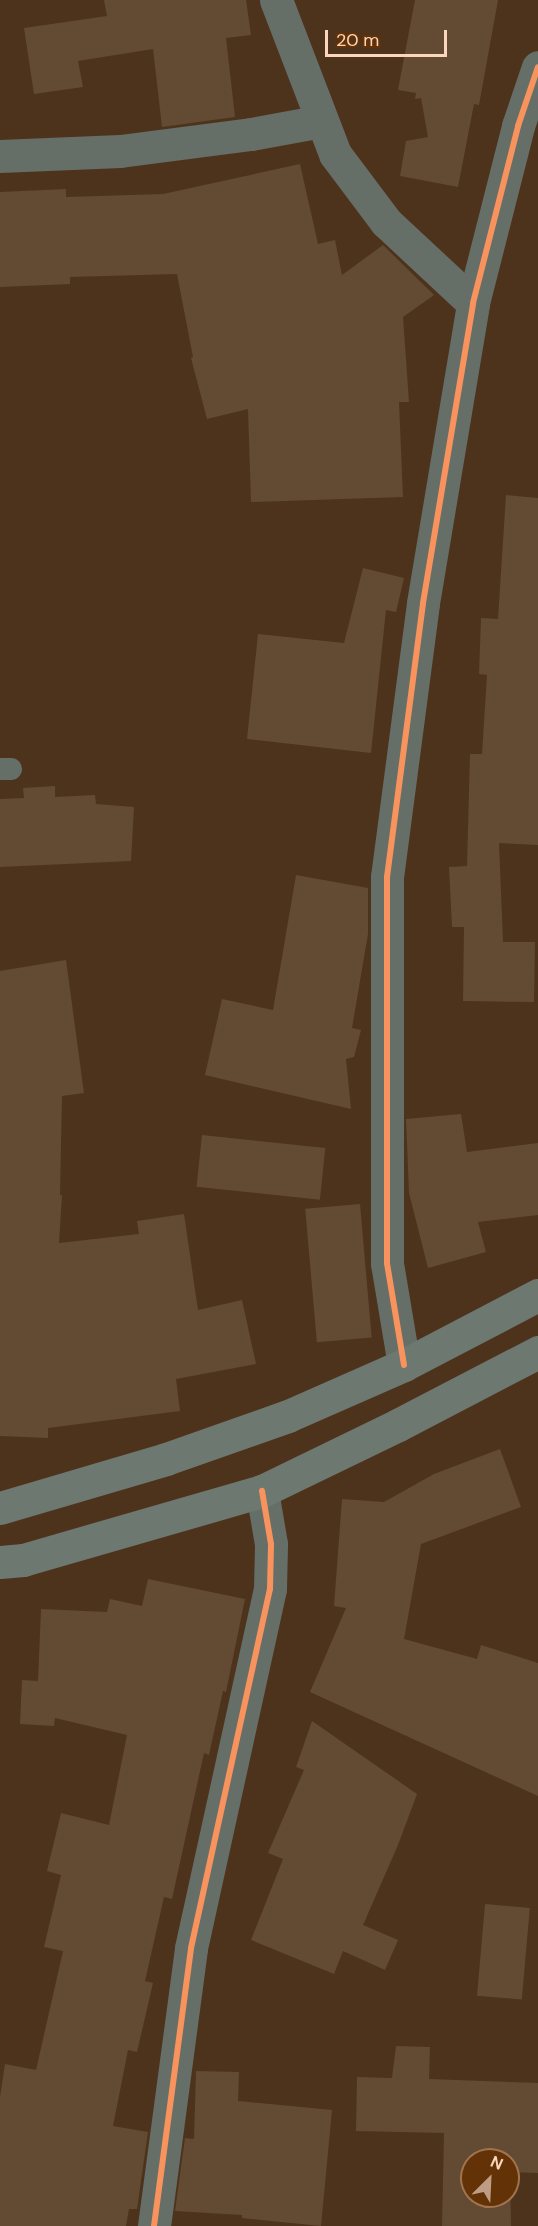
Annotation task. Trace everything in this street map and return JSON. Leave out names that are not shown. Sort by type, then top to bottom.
[{"type":"main road","points":[[0,1508],[166,1459],[288,1416],[404,1365],[538,1294]]},
{"type":"main road","points":[[0,1562],[23,1560],[261,1491],[398,1425],[538,1352]]},
{"type":"street","points":[[276,0],[335,154],[386,222],[472,303]]},
{"type":"street","points":[[404,1365],[387,1263],[387,877],[423,603],[472,303],[518,126],[538,67]]},
{"type":"street","points":[[0,156],[120,151],[251,134],[322,121]]},
{"type":"street","points":[[154,2226],[190,1948],[270,1589],[271,1544],[261,1491]]},
{"type":"building","points":[[104,0],[246,0],[251,35],[226,38],[235,117],[162,127],[153,49],[78,61],[83,87],[34,94],[24,28],[107,16]]},
{"type":"building","points":[[415,0],[498,0],[479,105],[474,104],[458,187],[400,176],[406,141],[428,137],[421,98],[415,99],[416,93],[398,90]]},
{"type":"building","points":[[300,164],[318,244],[335,240],[342,275],[383,245],[434,295],[403,317],[409,402],[399,402],[403,497],[251,502],[248,409],[207,419],[191,358],[193,357],[177,274],[70,277],[70,284],[0,287],[0,192],[66,189],[66,197],[163,194]]},
{"type":"building","points":[[506,495],[538,498],[538,845],[499,843],[503,942],[535,942],[534,1002],[463,1001],[464,927],[452,927],[449,867],[467,866],[470,754],[482,754],[487,675],[479,674],[481,618],[498,619]]},
{"type":"building","points":[[363,568],[404,578],[396,612],[386,610],[371,753],[247,739],[258,634],[344,643]]},
{"type":"building","points":[[55,786],[55,797],[95,795],[96,804],[134,807],[131,861],[0,867],[0,799],[24,798],[23,788]]},
{"type":"building","points":[[296,875],[368,888],[368,934],[352,1028],[361,1030],[354,1057],[346,1059],[351,1109],[205,1075],[222,999],[273,1010]]},
{"type":"building","points":[[66,960],[84,1093],[62,1096],[60,1195],[62,1195],[59,1243],[139,1234],[137,1221],[184,1214],[198,1310],[242,1300],[256,1364],[176,1379],[180,1411],[48,1428],[48,1438],[0,1436],[0,971]]},
{"type":"building","points":[[461,1114],[467,1152],[538,1143],[538,1215],[478,1222],[486,1252],[428,1268],[409,1193],[406,1119]]},
{"type":"building","points":[[202,1135],[325,1148],[320,1200],[197,1187]]},
{"type":"building","points":[[360,1204],[372,1337],[317,1342],[305,1209]]},
{"type":"building","points":[[500,1449],[521,1507],[421,1544],[404,1639],[477,1659],[481,1645],[538,1663],[538,1796],[310,1692],[346,1608],[334,1606],[342,1499],[384,1502],[434,1474]]},
{"type":"building","points":[[148,1579],[245,1599],[226,1692],[223,1691],[209,1755],[204,1753],[172,1899],[164,1897],[145,1981],[153,1983],[137,2052],[128,2050],[113,2126],[148,2132],[137,2209],[129,2209],[126,2226],[0,2226],[0,2097],[5,2064],[36,2070],[63,1951],[44,1947],[61,1875],[47,1871],[61,1813],[109,1825],[127,1735],[55,1718],[54,1726],[20,1724],[22,1680],[38,1681],[41,1609],[107,1612],[110,1599],[142,1606]]},
{"type":"building","points":[[312,1721],[417,1794],[398,1845],[363,1925],[398,1940],[385,1970],[343,1951],[334,1974],[251,1940],[283,1859],[268,1853],[304,1770],[296,1767]]},
{"type":"building","points":[[485,1904],[530,1908],[522,2000],[477,1996]]},
{"type":"building","points":[[396,2046],[430,2047],[429,2079],[538,2083],[538,2173],[520,2172],[520,2148],[460,2148],[460,2208],[511,2208],[511,2226],[442,2226],[444,2133],[356,2131],[357,2077],[392,2078]]},
{"type":"building","points":[[196,2071],[239,2072],[238,2101],[332,2110],[321,2226],[242,2218],[242,2215],[175,2211],[185,2138],[194,2139]]},
{"type":"cycle path","points":[[404,1365],[387,1263],[387,877],[423,603],[473,303],[518,126],[538,67]]},
{"type":"cycle path","points":[[154,2226],[191,1948],[270,1589],[271,1544],[262,1491]]}]
